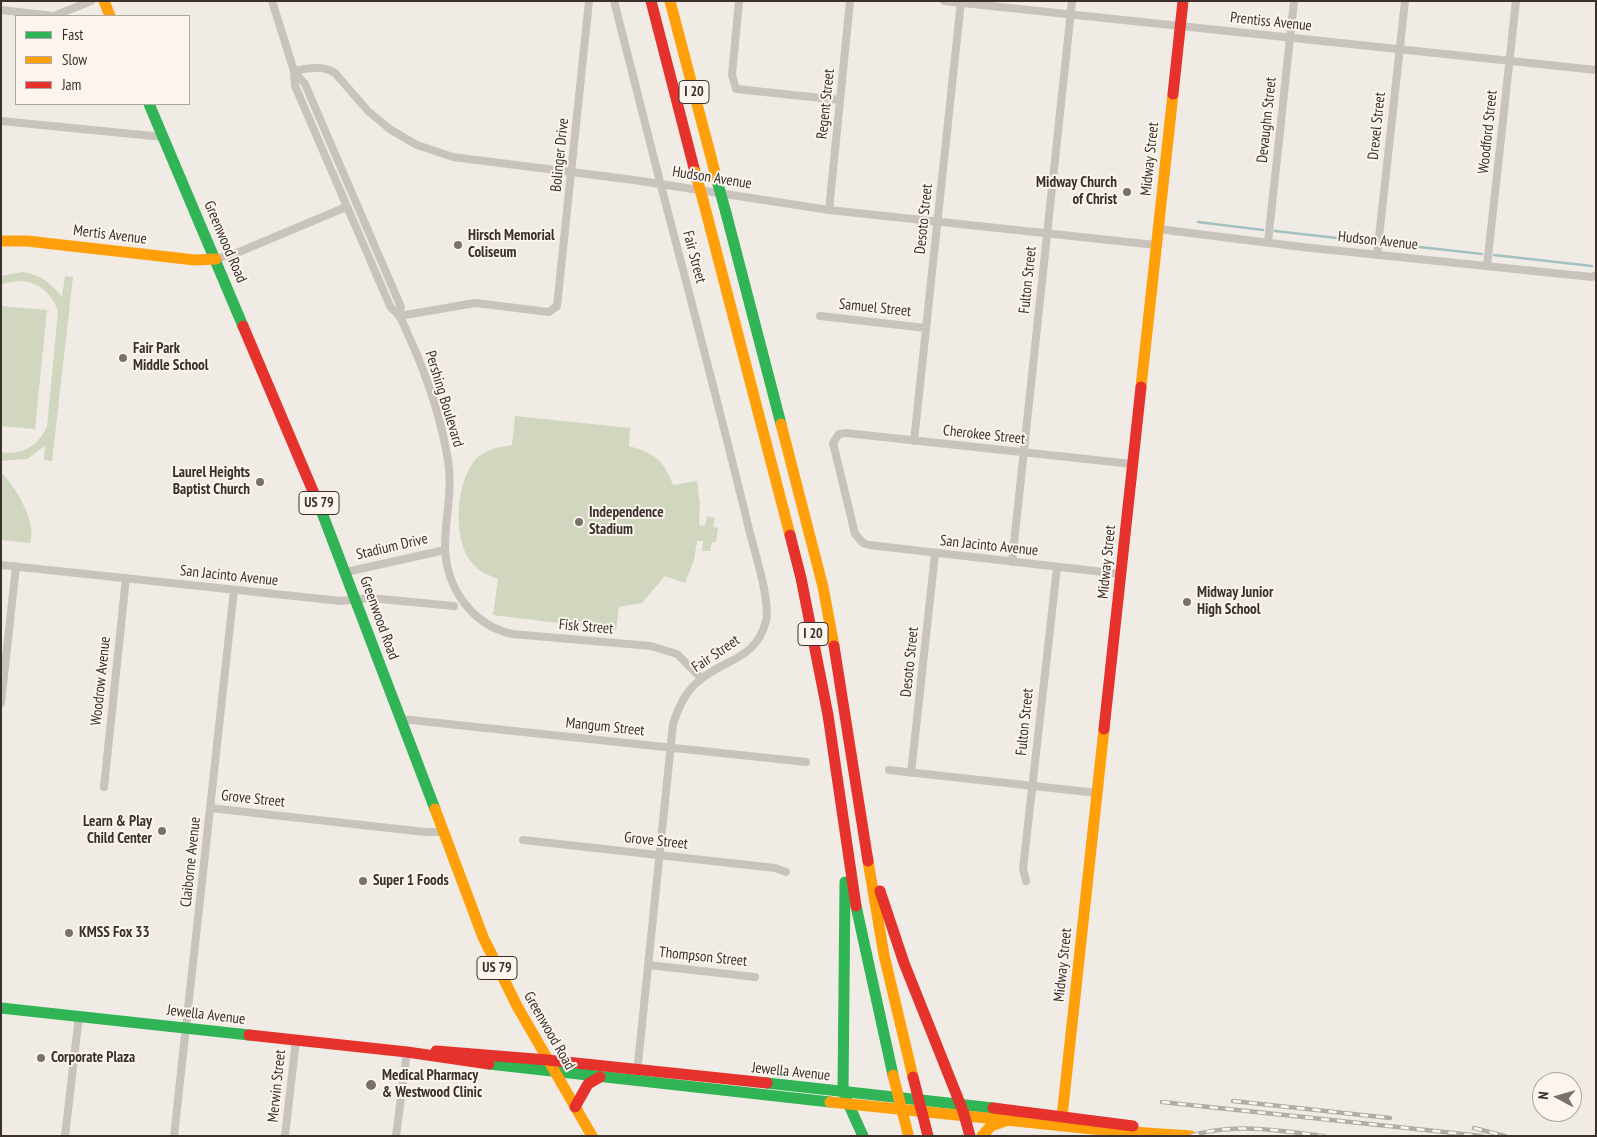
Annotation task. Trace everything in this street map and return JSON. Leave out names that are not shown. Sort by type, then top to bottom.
[{"type":"main road","points":[[104,1],[110,15]]},
{"type":"main road","name":"I 20","points":[[651,1],[801,578],[828,715],[847,860],[865,957],[908,1135]]},
{"type":"main road","name":"I 20","points":[[670,1],[823,587],[842,685],[884,955],[928,1136]]},
{"type":"main road","name":"Midway Street","points":[[1062,1121],[1183,1]]},
{"type":"main road","name":"Greenwood Road","points":[[149,105],[298,451],[346,572],[442,832],[497,967],[547,1060],[592,1136]]},
{"type":"main road","name":"Mertis Avenue","points":[[1,241],[27,241],[195,260],[216,259]]},
{"type":"main road","points":[[866,849],[904,963],[965,1117],[970,1136]]},
{"type":"main road","points":[[847,860],[844,894],[844,1092],[863,1136]]},
{"type":"main road","name":"Jewella Avenue","points":[[1,1008],[406,1052],[456,1061],[600,1077],[637,1076],[844,1092],[960,1104],[1062,1121]]},
{"type":"main road","name":"Jewella Avenue","points":[[406,1052],[436,1051],[547,1060],[637,1076],[848,1104],[1005,1121],[1117,1123],[1191,1136]]},
{"type":"main road","points":[[575,1107],[588,1084],[600,1077]]},
{"type":"main road","points":[[982,1136],[991,1126],[1005,1121]]},
{"type":"street","points":[[56,15],[91,1]]},
{"type":"street","name":"Pershing Boulevard","points":[[272,1],[294,71],[295,86],[390,306],[399,316],[435,406],[448,461],[451,490],[445,550],[451,577],[467,607]]},
{"type":"street","name":"Bolinger Drive","points":[[399,316],[475,303],[553,310],[557,306],[589,1]]},
{"type":"street","name":"Fair Street","points":[[614,1],[766,599],[766,623],[754,645],[738,658],[701,678],[681,701],[673,724],[658,855],[637,1076]]},
{"type":"street","points":[[740,1],[732,75],[736,89],[840,100]]},
{"type":"street","name":"Regent Street","points":[[829,210],[850,1]]},
{"type":"street","name":"Prentiss Avenue","points":[[944,1],[1596,70]]},
{"type":"street","name":"Fulton Street","points":[[1012,562],[1072,1]]},
{"type":"street","name":"Devaughn Street","points":[[1268,242],[1294,1]]},
{"type":"street","name":"Drexel Street","points":[[1377,255],[1405,1]]},
{"type":"street","name":"Woodford Street","points":[[1487,266],[1516,1]]},
{"type":"street","name":"Desoto Street","points":[[914,441],[961,2]]},
{"type":"street","points":[[1,10],[45,15]]},
{"type":"street","name":"Hudson Avenue","points":[[294,71],[321,67],[336,73],[382,123],[406,140],[453,157],[572,172],[829,210],[1156,245]]},
{"type":"street","name":"Pershing Boulevard","points":[[294,71],[305,84],[401,307],[399,316]]},
{"type":"street","points":[[1,120],[163,137]]},
{"type":"street","points":[[216,259],[239,252],[346,207]]},
{"type":"street","name":"Hudson Avenue","points":[[1158,229],[1377,255],[1592,277],[1596,275]]},
{"type":"street","name":"Samuel Street","points":[[820,316],[926,328]]},
{"type":"street","name":"Cherokee Street","points":[[858,538],[833,448],[835,439],[846,433],[1132,464]]},
{"type":"street","name":"San Jacinto Avenue","points":[[858,538],[869,546],[1121,574]]},
{"type":"street","name":"Stadium Drive","points":[[346,572],[445,550]]},
{"type":"street","name":"Desoto Street","points":[[911,773],[935,554]]},
{"type":"street","name":"San Jacinto Avenue","points":[[1,565],[341,601],[355,598],[454,606]]},
{"type":"street","points":[[1,703],[16,566]]},
{"type":"street","name":"Fulton Street","points":[[1026,881],[1023,869],[1057,567]]},
{"type":"street","name":"Woodrow Avenue","points":[[104,787],[126,578]]},
{"type":"street","name":"Claiborne Avenue","points":[[174,1136],[234,590]]},
{"type":"street","name":"Fisk Street","points":[[467,607],[487,626],[512,634],[651,646],[677,654],[701,678]]},
{"type":"street","name":"Mangum Street","points":[[401,720],[806,762]]},
{"type":"street","points":[[889,770],[1097,793]]},
{"type":"street","name":"Grove Street","points":[[210,808],[425,832],[442,832]]},
{"type":"street","name":"Grove Street","points":[[523,840],[775,868],[786,872]]},
{"type":"street","name":"Thompson Street","points":[[648,965],[755,977]]},
{"type":"street","points":[[65,1136],[78,1016]]},
{"type":"street","name":"Merwin Street","points":[[285,1136],[296,1040]]},
{"type":"street","points":[[396,1136],[406,1052]]},
{"type":"green space","points":[[22,272],[45,280],[62,297],[65,276],[73,277],[52,461],[44,460],[45,446],[27,459],[1,461],[1,452],[23,451],[29,448],[39,439],[47,427],[58,311],[49,295],[36,285],[20,281],[1,285],[1,276]]},
{"type":"green space","points":[[1,306],[47,310],[35,429],[1,426]]},
{"type":"green space","name":"Independence Stadium","points":[[515,416],[630,428],[629,446],[652,455],[662,463],[673,485],[697,481],[700,504],[699,525],[705,526],[707,516],[715,518],[713,527],[718,528],[716,542],[712,542],[710,551],[702,551],[703,541],[697,541],[694,560],[685,583],[665,576],[642,603],[619,607],[616,630],[493,615],[498,579],[478,569],[466,553],[461,540],[459,525],[460,495],[464,480],[477,458],[489,450],[512,445]]},
{"type":"green space","points":[[1,472],[13,486],[24,506],[31,526],[32,535],[30,543],[1,540]]},
{"type":"waterway","points":[[1198,222],[1263,230]]},
{"type":"waterway","points":[[1275,231],[1372,242]]},
{"type":"waterway","points":[[1384,243],[1482,254]]},
{"type":"waterway","points":[[1494,255],[1592,266]]},
{"type":"railway","points":[[1233,1101],[1390,1118]]},
{"type":"railway","points":[[1162,1102],[1482,1136]]},
{"type":"railway","points":[[1474,1128],[1505,1136]]},
{"type":"railway","points":[[1191,1136],[1224,1129],[1274,1130],[1324,1136]]},
{"type":"traffic: fast","points":[[149,105],[243,326]]},
{"type":"traffic: fast","points":[[718,184],[726,213]]},
{"type":"traffic: fast","points":[[726,213],[781,424]]},
{"type":"traffic: fast","points":[[321,510],[435,809]]},
{"type":"traffic: fast","points":[[845,882],[843,1092],[863,1136]]},
{"type":"traffic: fast","points":[[856,906],[893,1075]]},
{"type":"traffic: fast","points":[[1,1008],[249,1035]]},
{"type":"traffic: fast","points":[[489,1064],[830,1102]]},
{"type":"traffic: fast","points":[[767,1083],[993,1108]]},
{"type":"traffic: slow","points":[[104,1],[110,15]]},
{"type":"traffic: slow","points":[[670,1],[718,184]]},
{"type":"traffic: slow","points":[[1141,387],[1173,94]]},
{"type":"traffic: slow","points":[[695,172],[703,200]]},
{"type":"traffic: slow","points":[[703,200],[790,535]]},
{"type":"traffic: slow","points":[[1,241],[27,241],[195,260],[216,259]]},
{"type":"traffic: slow","points":[[781,424],[823,587],[834,646]]},
{"type":"traffic: slow","points":[[1061,1126],[1104,729]]},
{"type":"traffic: slow","points":[[435,809],[483,937],[517,1006],[592,1136]]},
{"type":"traffic: slow","points":[[868,861],[884,955],[913,1077]]},
{"type":"traffic: slow","points":[[893,1075],[908,1134]]},
{"type":"traffic: slow","points":[[830,1102],[1103,1130],[1191,1136]]},
{"type":"traffic: slow","points":[[982,1136],[991,1126],[1005,1121]]},
{"type":"traffic: jam","points":[[651,1],[695,172]]},
{"type":"traffic: jam","points":[[1173,94],[1183,1]]},
{"type":"traffic: jam","points":[[243,326],[321,510]]},
{"type":"traffic: jam","points":[[1104,729],[1141,387]]},
{"type":"traffic: jam","points":[[790,535],[801,578],[828,715],[856,906]]},
{"type":"traffic: jam","points":[[834,646],[868,861]]},
{"type":"traffic: jam","points":[[880,891],[904,963],[963,1111],[970,1136]]},
{"type":"traffic: jam","points":[[249,1035],[407,1052],[489,1064]]},
{"type":"traffic: jam","points":[[436,1051],[547,1060],[767,1083]]},
{"type":"traffic: jam","points":[[575,1107],[588,1084],[600,1077]]},
{"type":"traffic: jam","points":[[913,1077],[928,1136]]},
{"type":"traffic: jam","points":[[993,1108],[1133,1126]]},
{"type":"place","name":"Midway Church of Christ","points":[[1127,192]]},
{"type":"place","name":"Hirsch Memorial Coliseum","points":[[458,245]]},
{"type":"place","name":"Fair Park Middle School","points":[[123,358]]},
{"type":"place","name":"Laurel Heights Baptist Church","points":[[260,482]]},
{"type":"place","name":"Independence Stadium","points":[[579,522]]},
{"type":"place","name":"Midway Junior High School","points":[[1187,602]]},
{"type":"place","name":"Learn & Play Child Center","points":[[162,831]]},
{"type":"place","name":"Super 1 Foods","points":[[363,881]]},
{"type":"place","name":"KMSS Fox 33","points":[[69,933]]},
{"type":"place","name":"Corporate Plaza","points":[[41,1058]]},
{"type":"place","name":"Medical Pharmacy & Westwood Clinic","points":[[371,1085]]}]
